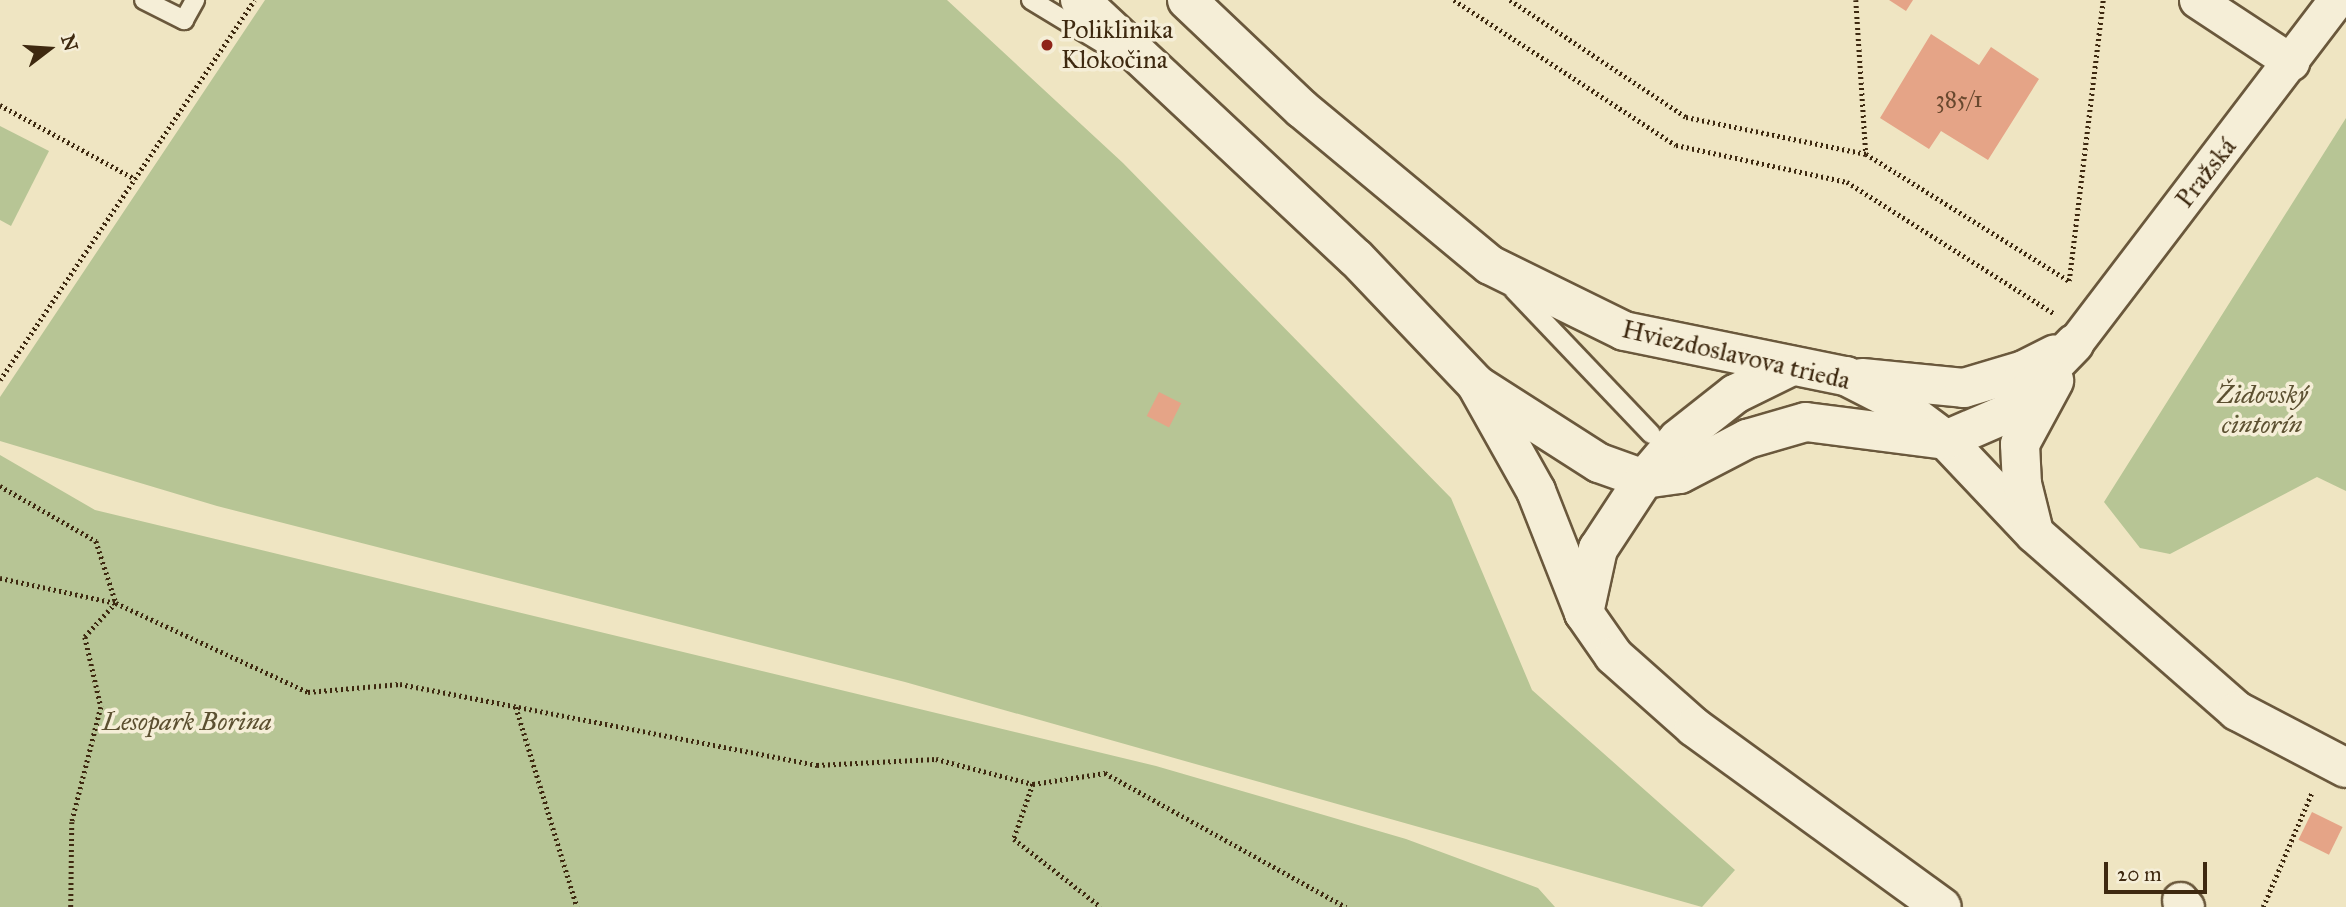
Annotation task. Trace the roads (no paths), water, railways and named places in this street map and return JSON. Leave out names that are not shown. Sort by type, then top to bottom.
[{"type":"street","points":[[1080,0],[1356,258],[1476,384],[1599,463],[1644,479],[1680,474],[1747,439],[1806,422],[1946,440],[2006,414],[2069,332]]},
{"type":"street","name":"Hviezdoslavova trieda","points":[[1186,0],[1302,109],[1490,265],[1624,331],[1846,376],[1891,399],[1946,440],[2035,534],[2238,711],[2336,762]]},
{"type":"street","points":[[2197,0],[2291,62]]},
{"type":"street","name":"Pražská","points":[[2069,332],[2291,62],[2336,0]]},
{"type":"street","points":[[1846,376],[1964,388],[2024,370],[2069,332]]},
{"type":"street","points":[[2035,534],[2022,484],[2020,444],[2069,332]]},
{"type":"street","points":[[1584,613],[1598,549],[1644,479],[1678,439],[1735,394],[1792,366]]},
{"type":"street","points":[[1476,384],[1536,492],[1584,613],[1614,656],[1694,727],[1942,907]]},
{"type":"lane","points":[[144,0],[184,20],[195,0]]},
{"type":"lane","points":[[1031,0],[1165,80]]},
{"type":"lane","points":[[1490,265],[1651,434]]},
{"type":"place","name":"Poliklinika Klokočina","points":[[1047,45]]},
{"type":"park label","name":"Židovský cintorín","points":[[2262,410]]},
{"type":"park label","name":"Lesopark Borina","points":[[187,722]]}]
